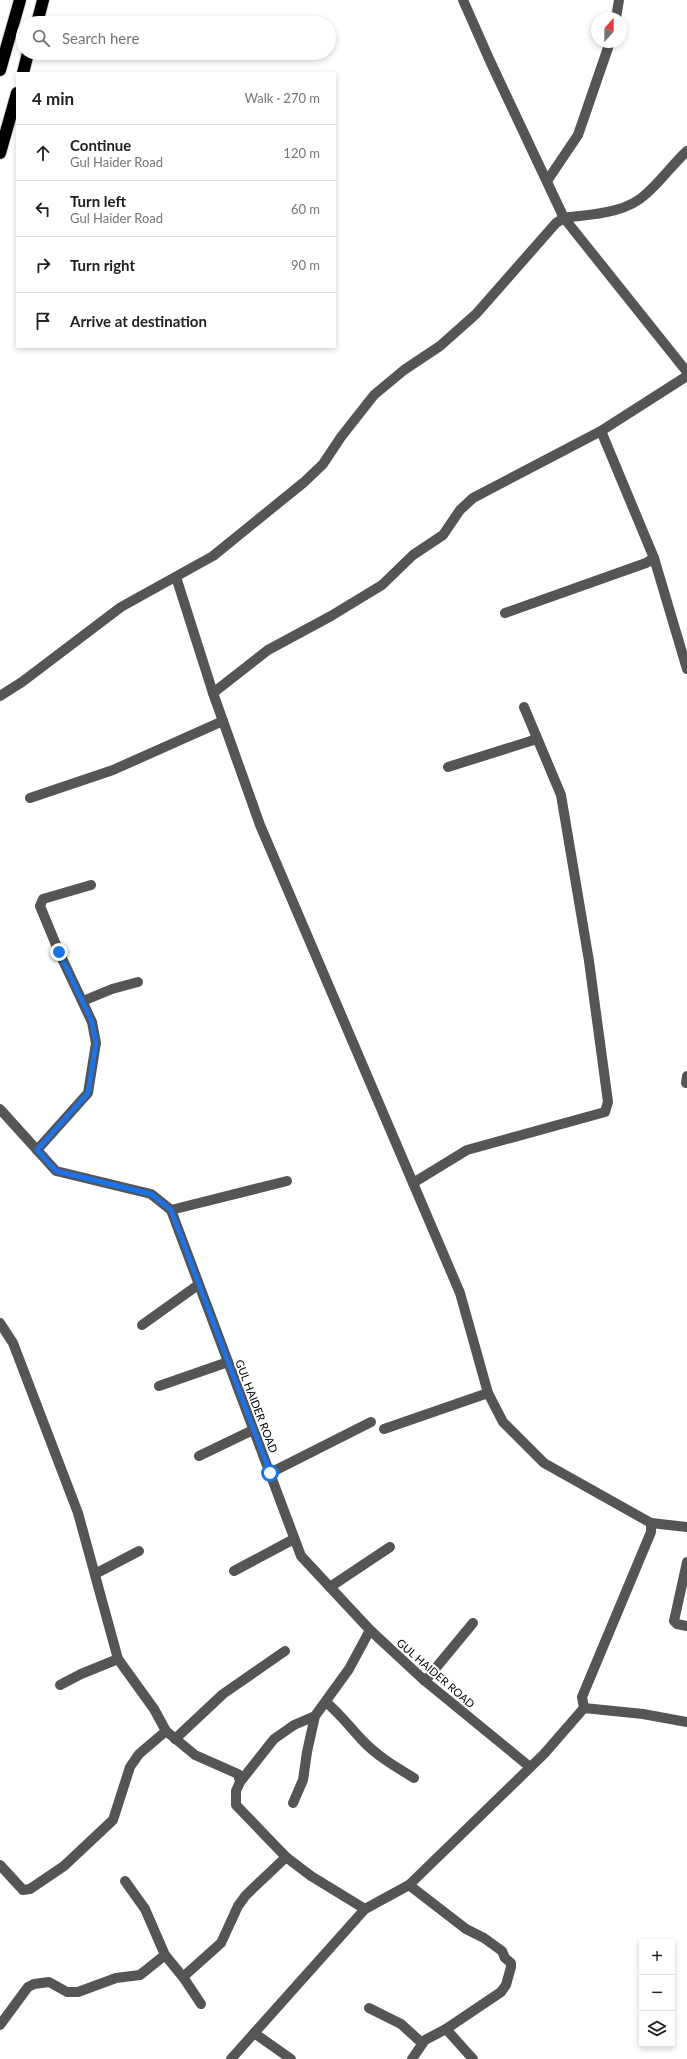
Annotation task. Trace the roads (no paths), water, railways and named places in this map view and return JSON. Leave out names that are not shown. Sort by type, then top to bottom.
[{"type":"highway","points":[[0,70],[20,0]]},
{"type":"highway","points":[[39,16],[43,0]]},
{"type":"highway","points":[[22,72],[26,60]]},
{"type":"highway","points":[[0,153],[16,97]]},
{"type":"street","points":[[463,0],[564,218],[687,372]]},
{"type":"street","points":[[617,12],[619,0]]},
{"type":"street","points":[[547,181],[578,135],[608,48]]},
{"type":"street","points":[[0,696],[22,682],[121,607],[213,556],[308,478],[323,464],[341,437],[374,395],[404,370],[440,346],[476,314],[556,222],[564,218],[626,208],[646,195],[672,165],[687,151]]},
{"type":"street","points":[[213,693],[268,650],[331,616],[382,585],[413,555],[444,535],[460,510],[473,498],[600,432],[687,376]]},
{"type":"street","points":[[600,432],[654,558],[687,669]]},
{"type":"street","points":[[505,613],[646,563],[654,558]]},
{"type":"street","points":[[176,577],[213,693],[260,825],[460,1293],[488,1393],[503,1422],[544,1463],[650,1523],[687,1527]]},
{"type":"street","points":[[413,1183],[467,1150],[605,1112],[608,1102],[589,961],[560,795],[524,706]]},
{"type":"street","points":[[30,798],[112,770],[223,720]]},
{"type":"street","points":[[448,767],[537,739]]},
{"type":"street","points":[[37,1150],[88,1093],[96,1043],[92,1022],[59,952],[40,906],[42,899],[91,885]]},
{"type":"street","points":[[83,1001],[112,989],[138,982]]},
{"type":"street","points":[[0,1109],[56,1171],[151,1194],[171,1210],[287,1182]]},
{"type":"street","name":"GUL HAIDER ROAD","points":[[171,1210],[301,1556],[370,1630],[425,1681],[530,1767]]},
{"type":"street","points":[[142,1325],[198,1285]]},
{"type":"street","points":[[0,1323],[13,1343],[78,1513],[118,1659],[154,1709],[166,1731],[195,1755],[238,1774],[240,1782]]},
{"type":"street","points":[[158,1386],[228,1362]]},
{"type":"street","points":[[384,1429],[488,1393]]},
{"type":"street","points":[[270,1473],[371,1422]]},
{"type":"street","points":[[199,1456],[253,1430]]},
{"type":"street","points":[[584,1708],[582,1697],[651,1532],[650,1523]]},
{"type":"street","points":[[234,1571],[265,1556],[294,1539]]},
{"type":"street","points":[[330,1587],[390,1547]]},
{"type":"street","points":[[95,1574],[139,1551]]},
{"type":"street","points":[[687,1562],[674,1621],[677,1624],[687,1626]]},
{"type":"street","points":[[425,1681],[473,1622]]},
{"type":"street","points":[[293,1803],[303,1780],[307,1752],[315,1716],[348,1669],[370,1630]]},
{"type":"street","points":[[175,1739],[223,1694],[285,1650]]},
{"type":"street","points":[[60,1685],[93,1668],[118,1659]]},
{"type":"street","points":[[326,1702],[343,1716],[362,1740],[375,1752],[414,1778]]},
{"type":"street","points":[[584,1708],[643,1714],[687,1722]]},
{"type":"street","points":[[231,2059],[365,1909],[409,1885],[544,1754],[584,1708]]},
{"type":"street","points":[[315,1716],[288,1729],[274,1739],[240,1782],[236,1791],[236,1805],[286,1857],[311,1876],[365,1909]]},
{"type":"street","points":[[0,1865],[23,1890],[30,1889],[64,1866],[113,1820],[130,1767],[139,1754],[166,1731]]},
{"type":"street","points":[[183,1977],[221,1943],[238,1906],[246,1895],[286,1857]]},
{"type":"street","points":[[126,1881],[146,1909],[165,1955],[183,1977],[201,2004]]},
{"type":"street","points":[[409,1885],[466,1929],[484,1938],[502,1951],[505,1958],[511,1965],[506,1985],[501,1992],[446,2029],[422,2043],[412,2059]]},
{"type":"street","points":[[0,2025],[28,1988],[34,1984],[49,1982],[67,1992],[78,1992],[116,1978],[140,1975],[165,1955]]},
{"type":"street","points":[[369,2008],[401,2024],[422,2043]]},
{"type":"street","points":[[446,2029],[473,2059]]},
{"type":"street","points":[[254,2033],[292,2059]]}]
